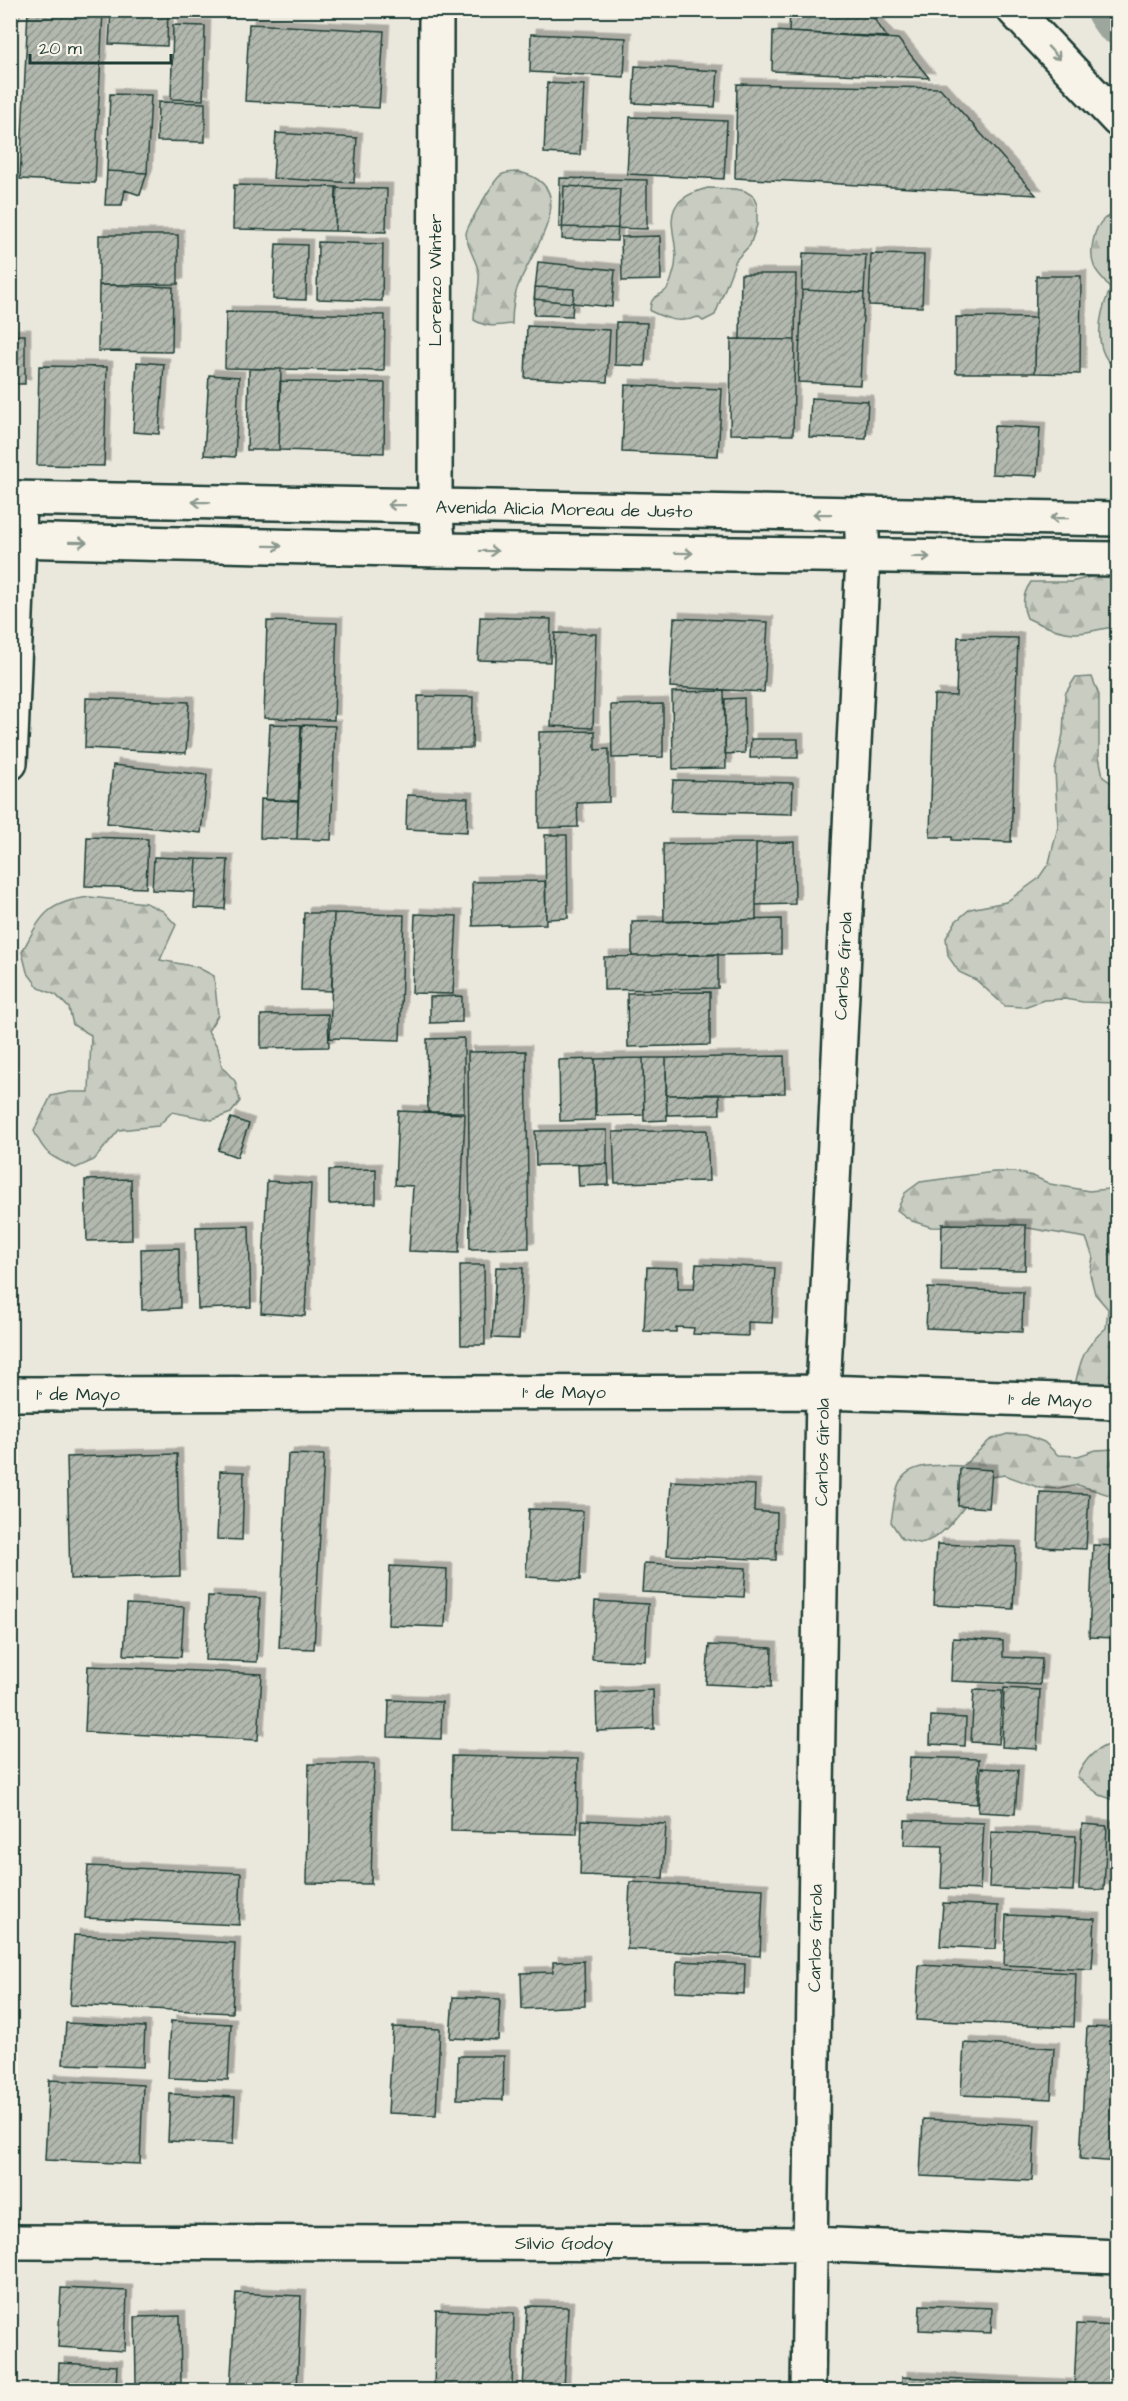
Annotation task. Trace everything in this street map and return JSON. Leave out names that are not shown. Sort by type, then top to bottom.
[{"type":"street","name":"Lorenzo Winter","points":[[436,10],[435,506],[439,550]]},
{"type":"street","points":[[1014,10],[1118,120]]},
{"type":"street","name":"Avenida Alicia Moreau de Justo","points":[[14,498],[1118,519]]},
{"type":"street","points":[[10,763],[14,498]]},
{"type":"street","name":"Carlos Girola","points":[[808,2391],[823,1392],[863,556],[861,514]]},
{"type":"street","points":[[15,540],[439,550],[1118,559]]},
{"type":"street","name":"1° de Mayo","points":[[10,1394],[823,1392],[1118,1402]]},
{"type":"street","name":"Silvio Godoy","points":[[10,2242],[810,2244],[1118,2257]]},
{"type":"green space","points":[[519,172],[538,179],[548,190],[551,203],[549,218],[517,290],[512,324],[497,326],[479,323],[474,320],[479,274],[468,245],[467,230],[475,213],[498,178],[505,173]]},
{"type":"green space","points":[[708,188],[736,189],[753,196],[757,205],[757,225],[750,245],[736,260],[715,315],[703,321],[698,317],[685,320],[668,318],[650,311],[654,298],[667,289],[673,274],[676,260],[673,212],[678,203],[689,195]]},
{"type":"green space","points":[[1113,215],[1118,216],[1117,369],[1103,353],[1100,343],[1103,310],[1110,290],[1096,269],[1092,255],[1097,228],[1104,219]]},
{"type":"green space","points":[[1109,572],[1117,573],[1117,627],[1074,633],[1050,628],[1027,618],[1024,599],[1031,582],[1071,582]]},
{"type":"green space","points":[[1092,677],[1099,695],[1099,756],[1103,777],[1117,787],[1117,1003],[1064,999],[1044,1000],[1024,1007],[1005,1006],[976,980],[959,972],[948,956],[946,938],[956,921],[970,909],[1006,902],[1038,879],[1049,863],[1058,827],[1055,770],[1063,734],[1065,694],[1075,678]]},
{"type":"green space","points":[[90,897],[146,903],[163,911],[176,925],[160,960],[197,967],[214,976],[218,1015],[208,1031],[218,1048],[222,1067],[235,1081],[240,1101],[231,1113],[212,1120],[172,1112],[158,1126],[119,1130],[94,1160],[76,1168],[50,1154],[34,1131],[51,1096],[70,1092],[89,1092],[91,1035],[73,1025],[69,1008],[56,995],[39,988],[27,972],[22,952],[40,920],[54,907],[75,899]]},
{"type":"green space","points":[[994,1172],[1014,1172],[1033,1176],[1050,1184],[1089,1191],[1117,1188],[1117,1418],[1073,1394],[1086,1350],[1106,1328],[1108,1309],[1095,1294],[1090,1274],[1093,1257],[1086,1238],[1028,1228],[931,1227],[912,1221],[897,1210],[905,1193],[920,1182]]},
{"type":"green space","points":[[1007,1434],[1026,1435],[1044,1442],[1058,1455],[1078,1456],[1096,1450],[1115,1449],[1117,1452],[1117,1501],[1116,1497],[1078,1485],[1059,1489],[1040,1488],[1005,1475],[985,1478],[957,1517],[939,1534],[920,1543],[902,1539],[891,1522],[897,1489],[907,1473],[924,1466],[963,1466],[990,1440]]},
{"type":"green space","points":[[1118,1743],[1117,1801],[1100,1795],[1077,1777],[1092,1754],[1110,1744]]},
{"type":"building","points":[[10,10],[15,10],[14,25],[10,25]]},
{"type":"building","points":[[28,10],[103,10],[95,183],[20,179]]},
{"type":"building","points":[[111,10],[168,10],[167,46],[109,44]]},
{"type":"building","points":[[790,10],[868,10],[887,37],[789,32]]},
{"type":"building","points":[[249,24],[384,31],[379,108],[245,101]]},
{"type":"building","points":[[173,25],[205,26],[203,100],[171,99]]},
{"type":"building","points":[[773,31],[898,39],[929,78],[772,71]]},
{"type":"building","points":[[531,34],[626,38],[624,77],[530,72]]},
{"type":"building","points":[[635,66],[718,71],[715,107],[633,103]]},
{"type":"building","points":[[547,83],[584,85],[580,155],[544,153]]},
{"type":"building","points":[[737,84],[940,88],[1036,195],[735,178]]},
{"type":"building","points":[[110,94],[151,95],[147,173],[107,171]]},
{"type":"building","points":[[158,102],[205,103],[205,142],[157,141]]},
{"type":"building","points":[[630,117],[727,121],[724,179],[627,174]]},
{"type":"building","points":[[276,133],[357,138],[354,183],[273,178]]},
{"type":"building","points":[[107,171],[147,173],[140,195],[125,190],[122,205],[105,205]]},
{"type":"building","points":[[560,178],[647,180],[647,229],[559,227]]},
{"type":"building","points":[[234,185],[337,187],[335,231],[233,229]]},
{"type":"building","points":[[564,186],[620,189],[617,241],[562,239]]},
{"type":"building","points":[[336,188],[387,189],[386,232],[335,231]]},
{"type":"building","points":[[99,235],[178,235],[178,284],[99,285]]},
{"type":"building","points":[[660,236],[661,280],[622,281],[621,237]]},
{"type":"building","points":[[318,242],[383,244],[382,301],[317,299]]},
{"type":"building","points":[[276,244],[307,245],[306,300],[273,299]]},
{"type":"building","points":[[803,253],[866,255],[864,293],[802,290]]},
{"type":"building","points":[[871,254],[924,255],[922,307],[869,305]]},
{"type":"building","points":[[538,262],[615,270],[612,307],[534,299]]},
{"type":"building","points":[[741,274],[796,274],[795,340],[740,339]]},
{"type":"building","points":[[1036,276],[1081,276],[1080,374],[1035,373]]},
{"type":"building","points":[[99,285],[173,287],[172,352],[98,351]]},
{"type":"building","points":[[535,287],[574,289],[572,316],[534,315]]},
{"type":"building","points":[[802,290],[864,293],[860,385],[798,382]]},
{"type":"building","points":[[226,312],[385,315],[384,371],[225,368]]},
{"type":"building","points":[[956,317],[1036,318],[1035,373],[956,373]]},
{"type":"building","points":[[616,322],[647,323],[645,366],[615,365]]},
{"type":"building","points":[[527,326],[610,330],[607,382],[525,378]]},
{"type":"building","points":[[10,335],[25,335],[25,384],[10,384]]},
{"type":"building","points":[[731,339],[795,340],[793,435],[730,434]]},
{"type":"building","points":[[137,362],[164,364],[159,434],[133,432]]},
{"type":"building","points":[[39,366],[107,367],[104,466],[37,465]]},
{"type":"building","points":[[249,369],[281,369],[279,450],[247,450]]},
{"type":"building","points":[[209,375],[239,377],[235,457],[204,455]]},
{"type":"building","points":[[280,381],[385,383],[384,453],[279,450]]},
{"type":"building","points":[[625,385],[722,389],[718,456],[622,452]]},
{"type":"building","points":[[811,398],[868,401],[866,439],[809,437]]},
{"type":"building","points":[[994,426],[1040,428],[1037,476],[992,474]]},
{"type":"building","points":[[480,617],[551,619],[550,662],[478,660]]},
{"type":"building","points":[[674,618],[768,622],[764,692],[670,687]]},
{"type":"building","points":[[267,621],[337,623],[334,720],[264,718]]},
{"type":"building","points":[[555,633],[596,634],[593,728],[551,726]]},
{"type":"building","points":[[958,637],[1018,638],[1011,842],[930,837],[934,695],[956,696]]},
{"type":"building","points":[[724,691],[726,768],[673,769],[672,692]]},
{"type":"building","points":[[418,696],[473,697],[472,748],[418,748]]},
{"type":"building","points":[[86,698],[189,702],[186,753],[85,748]]},
{"type":"building","points":[[744,698],[745,753],[725,754],[725,699]]},
{"type":"building","points":[[663,704],[663,757],[612,758],[611,705]]},
{"type":"building","points":[[270,724],[301,725],[298,801],[266,800]]},
{"type":"building","points":[[302,725],[335,726],[331,840],[297,839]]},
{"type":"building","points":[[595,731],[595,750],[609,749],[609,802],[577,803],[578,827],[539,828],[539,732]]},
{"type":"building","points":[[751,739],[798,739],[798,758],[750,758]]},
{"type":"building","points":[[113,765],[207,775],[201,833],[107,823]]},
{"type":"building","points":[[673,780],[793,783],[792,814],[671,811]]},
{"type":"building","points":[[407,795],[468,798],[467,832],[406,829]]},
{"type":"building","points":[[261,799],[298,801],[297,839],[260,838]]},
{"type":"building","points":[[545,835],[567,835],[568,918],[546,919]]},
{"type":"building","points":[[87,837],[148,839],[146,888],[85,886]]},
{"type":"building","points":[[794,842],[795,904],[756,905],[756,843]]},
{"type":"building","points":[[756,843],[756,920],[664,922],[663,844]]},
{"type":"building","points":[[154,857],[197,859],[195,892],[152,890]]},
{"type":"building","points":[[197,859],[228,860],[225,909],[194,908]]},
{"type":"building","points":[[545,881],[546,924],[473,926],[472,882]]},
{"type":"building","points":[[304,913],[334,913],[332,991],[301,990]]},
{"type":"building","points":[[334,913],[404,915],[400,1040],[330,1038]]},
{"type":"building","points":[[415,914],[457,916],[453,994],[412,993]]},
{"type":"building","points":[[781,919],[781,954],[632,956],[632,922]]},
{"type":"building","points":[[718,954],[718,988],[604,990],[604,957]]},
{"type":"building","points":[[710,992],[710,1045],[628,1047],[627,993]]},
{"type":"building","points":[[462,996],[462,1022],[430,1023],[430,997]]},
{"type":"building","points":[[328,1014],[329,1047],[261,1048],[261,1015]]},
{"type":"building","points":[[464,1038],[464,1112],[428,1112],[427,1039]]},
{"type":"building","points":[[526,1051],[529,1248],[470,1249],[468,1052]]},
{"type":"building","points":[[784,1056],[785,1093],[666,1095],[666,1058]]},
{"type":"building","points":[[643,1058],[644,1115],[596,1116],[595,1059]]},
{"type":"building","points":[[643,1058],[666,1058],[667,1120],[644,1121]]},
{"type":"building","points":[[595,1059],[595,1120],[560,1121],[559,1060]]},
{"type":"building","points":[[666,1095],[719,1095],[720,1114],[667,1115]]},
{"type":"building","points":[[398,1111],[465,1114],[459,1253],[409,1251],[413,1186],[395,1185]]},
{"type":"building","points":[[231,1118],[249,1124],[237,1157],[218,1150]]},
{"type":"building","points":[[607,1130],[607,1164],[536,1165],[535,1131]]},
{"type":"building","points":[[707,1130],[709,1181],[615,1183],[613,1132]]},
{"type":"building","points":[[608,1164],[609,1185],[579,1186],[578,1165]]},
{"type":"building","points":[[376,1169],[376,1203],[329,1204],[329,1170]]},
{"type":"building","points":[[131,1179],[132,1240],[87,1241],[85,1180]]},
{"type":"building","points":[[267,1181],[311,1184],[305,1316],[261,1313]]},
{"type":"building","points":[[942,1224],[1026,1225],[1025,1270],[941,1269]]},
{"type":"building","points":[[249,1226],[251,1307],[198,1309],[196,1227]]},
{"type":"building","points":[[179,1248],[180,1308],[142,1310],[141,1249]]},
{"type":"building","points":[[696,1264],[775,1268],[772,1323],[748,1322],[748,1336],[693,1334],[694,1328],[676,1327],[676,1332],[644,1331],[647,1267],[678,1268],[678,1289],[694,1289]]},
{"type":"building","points":[[460,1265],[484,1265],[485,1345],[461,1345]]},
{"type":"building","points":[[496,1267],[523,1268],[519,1339],[492,1338]]},
{"type":"building","points":[[928,1288],[1023,1292],[1022,1332],[926,1328]]},
{"type":"building","points":[[177,1454],[180,1576],[70,1579],[67,1457]]},
{"type":"building","points":[[288,1454],[324,1455],[314,1649],[279,1648]]},
{"type":"building","points":[[960,1468],[992,1470],[989,1508],[958,1506]]},
{"type":"building","points":[[220,1471],[244,1472],[242,1540],[217,1539]]},
{"type":"building","points":[[671,1481],[755,1485],[754,1511],[777,1513],[776,1560],[667,1555]]},
{"type":"building","points":[[1040,1492],[1089,1494],[1086,1549],[1038,1547]]},
{"type":"building","points":[[529,1509],[583,1511],[580,1580],[526,1577]]},
{"type":"building","points":[[937,1544],[1016,1547],[1013,1609],[934,1605]]},
{"type":"building","points":[[1093,1545],[1118,1546],[1118,1638],[1089,1637]]},
{"type":"building","points":[[644,1563],[746,1568],[744,1597],[642,1592]]},
{"type":"building","points":[[390,1566],[447,1569],[445,1627],[388,1625]]},
{"type":"building","points":[[208,1596],[260,1598],[257,1662],[205,1660]]},
{"type":"building","points":[[595,1601],[648,1604],[645,1661],[592,1659]]},
{"type":"building","points":[[127,1604],[184,1607],[181,1657],[124,1655]]},
{"type":"building","points":[[953,1638],[1003,1641],[1003,1657],[1042,1659],[1040,1685],[951,1681]]},
{"type":"building","points":[[709,1645],[772,1648],[771,1687],[706,1684]]},
{"type":"building","points":[[88,1666],[262,1674],[258,1740],[85,1732]]},
{"type":"building","points":[[1004,1688],[1040,1690],[1037,1749],[1002,1747]]},
{"type":"building","points":[[653,1690],[654,1729],[597,1731],[596,1693]]},
{"type":"building","points":[[974,1690],[1002,1691],[999,1744],[971,1742]]},
{"type":"building","points":[[389,1700],[442,1702],[441,1739],[388,1737]]},
{"type":"building","points":[[931,1716],[966,1718],[965,1746],[930,1744]]},
{"type":"building","points":[[452,1756],[578,1759],[577,1834],[451,1831]]},
{"type":"building","points":[[910,1757],[979,1759],[977,1804],[908,1800]]},
{"type":"building","points":[[309,1764],[374,1764],[371,1884],[307,1883]]},
{"type":"building","points":[[981,1768],[1018,1770],[1015,1814],[978,1812]]},
{"type":"building","points":[[582,1820],[666,1824],[663,1878],[580,1875]]},
{"type":"building","points":[[905,1820],[984,1823],[980,1890],[941,1888],[943,1846],[904,1845]]},
{"type":"building","points":[[1082,1824],[1107,1826],[1104,1890],[1079,1889]]},
{"type":"building","points":[[991,1832],[1076,1836],[1073,1891],[989,1887]]},
{"type":"building","points":[[88,1866],[241,1873],[239,1925],[85,1918]]},
{"type":"building","points":[[630,1882],[763,1889],[760,1956],[627,1949]]},
{"type":"building","points":[[943,1903],[998,1906],[996,1949],[940,1946]]},
{"type":"building","points":[[1006,1915],[1095,1919],[1092,1969],[1004,1965]]},
{"type":"building","points":[[74,1935],[235,1943],[232,2013],[70,2005]]},
{"type":"building","points":[[584,1961],[585,2006],[522,2009],[521,1973],[553,1972],[553,1962]]},
{"type":"building","points":[[677,1961],[745,1964],[744,1994],[675,1991]]},
{"type":"building","points":[[919,1965],[1076,1973],[1074,2027],[916,2020]]},
{"type":"building","points":[[453,1997],[500,1999],[498,2040],[450,2038]]},
{"type":"building","points":[[171,2021],[231,2024],[228,2080],[168,2078]]},
{"type":"building","points":[[66,2023],[145,2027],[143,2067],[63,2064]]},
{"type":"building","points":[[393,2027],[440,2029],[436,2115],[388,2113]]},
{"type":"building","points":[[1087,2027],[1118,2028],[1118,2162],[1080,2159]]},
{"type":"building","points":[[964,2043],[1054,2048],[1051,2099],[961,2095]]},
{"type":"building","points":[[458,2056],[504,2056],[503,2100],[457,2099]]},
{"type":"building","points":[[49,2080],[143,2085],[140,2164],[45,2160]]},
{"type":"building","points":[[170,2094],[235,2097],[233,2144],[168,2141]]},
{"type":"building","points":[[923,2119],[1035,2125],[1032,2181],[920,2176]]},
{"type":"building","points":[[61,2288],[127,2291],[125,2351],[58,2347]]},
{"type":"building","points":[[236,2293],[301,2296],[297,2390],[230,2390]]},
{"type":"building","points":[[920,2305],[992,2308],[991,2333],[919,2330]]},
{"type":"building","points":[[527,2306],[568,2307],[564,2390],[523,2390]]},
{"type":"building","points":[[436,2310],[514,2313],[512,2390],[434,2390]]},
{"type":"building","points":[[180,2316],[181,2383],[136,2384],[135,2317]]},
{"type":"building","points":[[1077,2324],[1118,2326],[1118,2390],[1074,2390]]},
{"type":"building","points":[[59,2363],[117,2366],[116,2390],[58,2390]]},
{"type":"building","points":[[902,2377],[1066,2385],[1065,2390],[901,2390]]},
{"type":"waterway","points":[[1111,10],[1118,20]]}]
